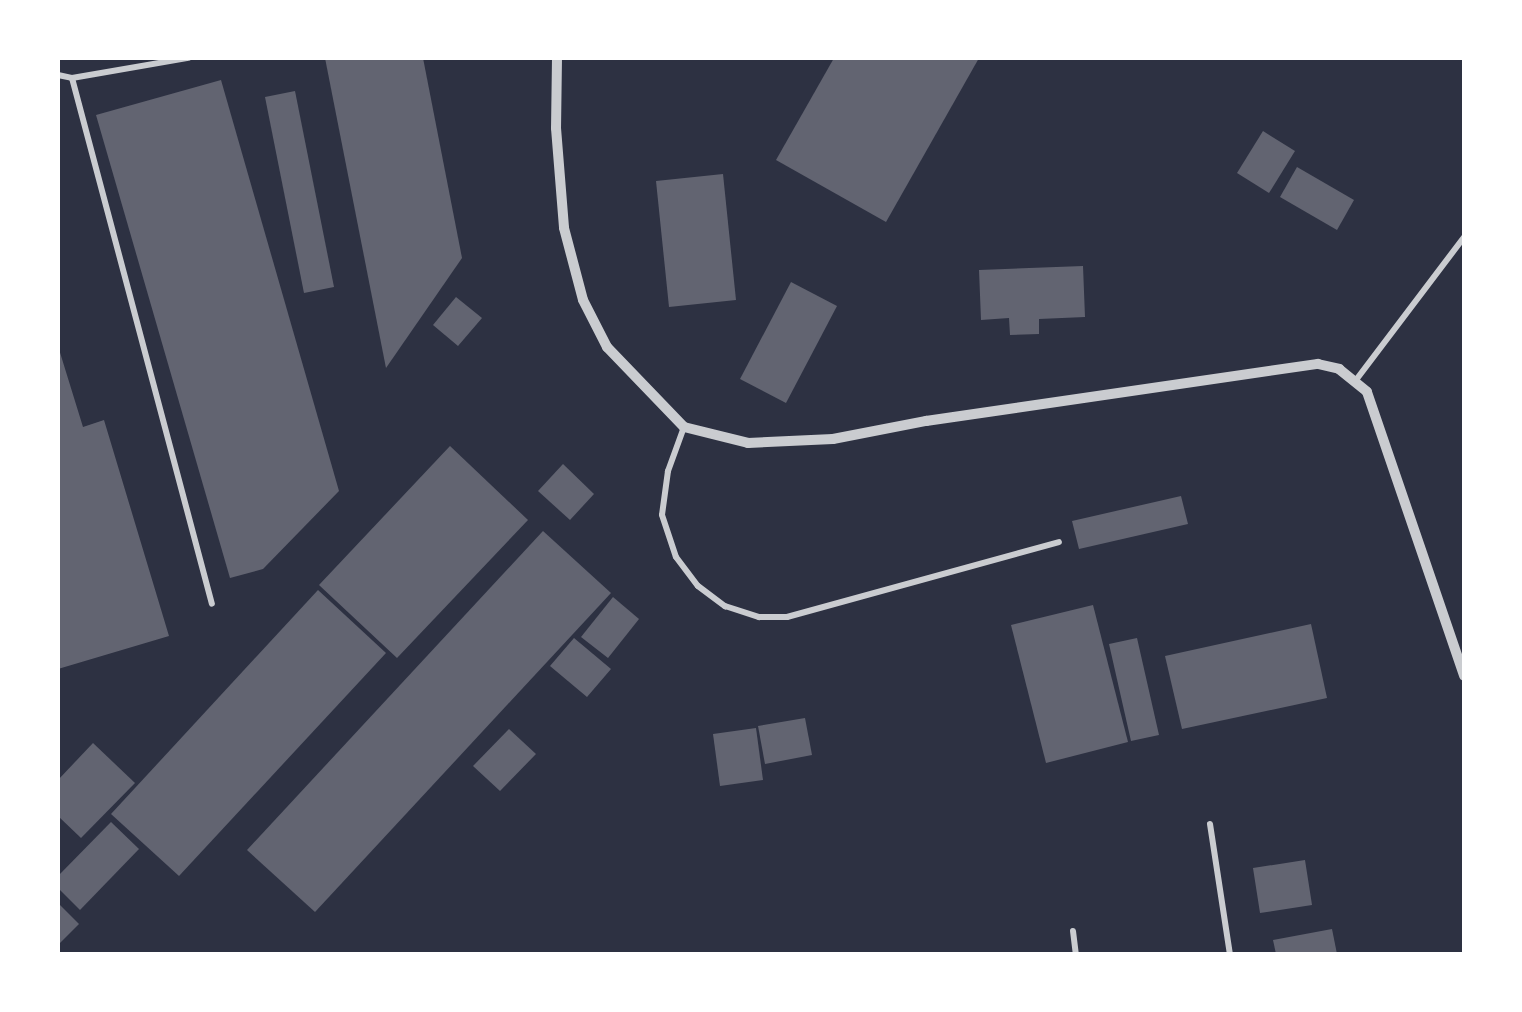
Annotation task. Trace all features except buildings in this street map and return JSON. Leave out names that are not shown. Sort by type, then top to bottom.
[{"type":"street","points":[[557,58],[556,128],[564,228],[583,300],[607,347],[684,427],[748,442],[833,439],[926,421],[1318,364],[1356,380],[1367,392],[1464,676]]},
{"type":"lane","points":[[58,76],[72,78],[188,58]]},
{"type":"lane","points":[[72,78],[212,604]]},
{"type":"lane","points":[[1356,380],[1464,237]]},
{"type":"lane","points":[[684,427],[668,472],[662,515],[676,557],[698,586],[724,606],[759,616],[787,617],[1059,542]]},
{"type":"lane","points":[[1210,824],[1230,954]]},
{"type":"lane","points":[[1073,931],[1076,954]]}]
